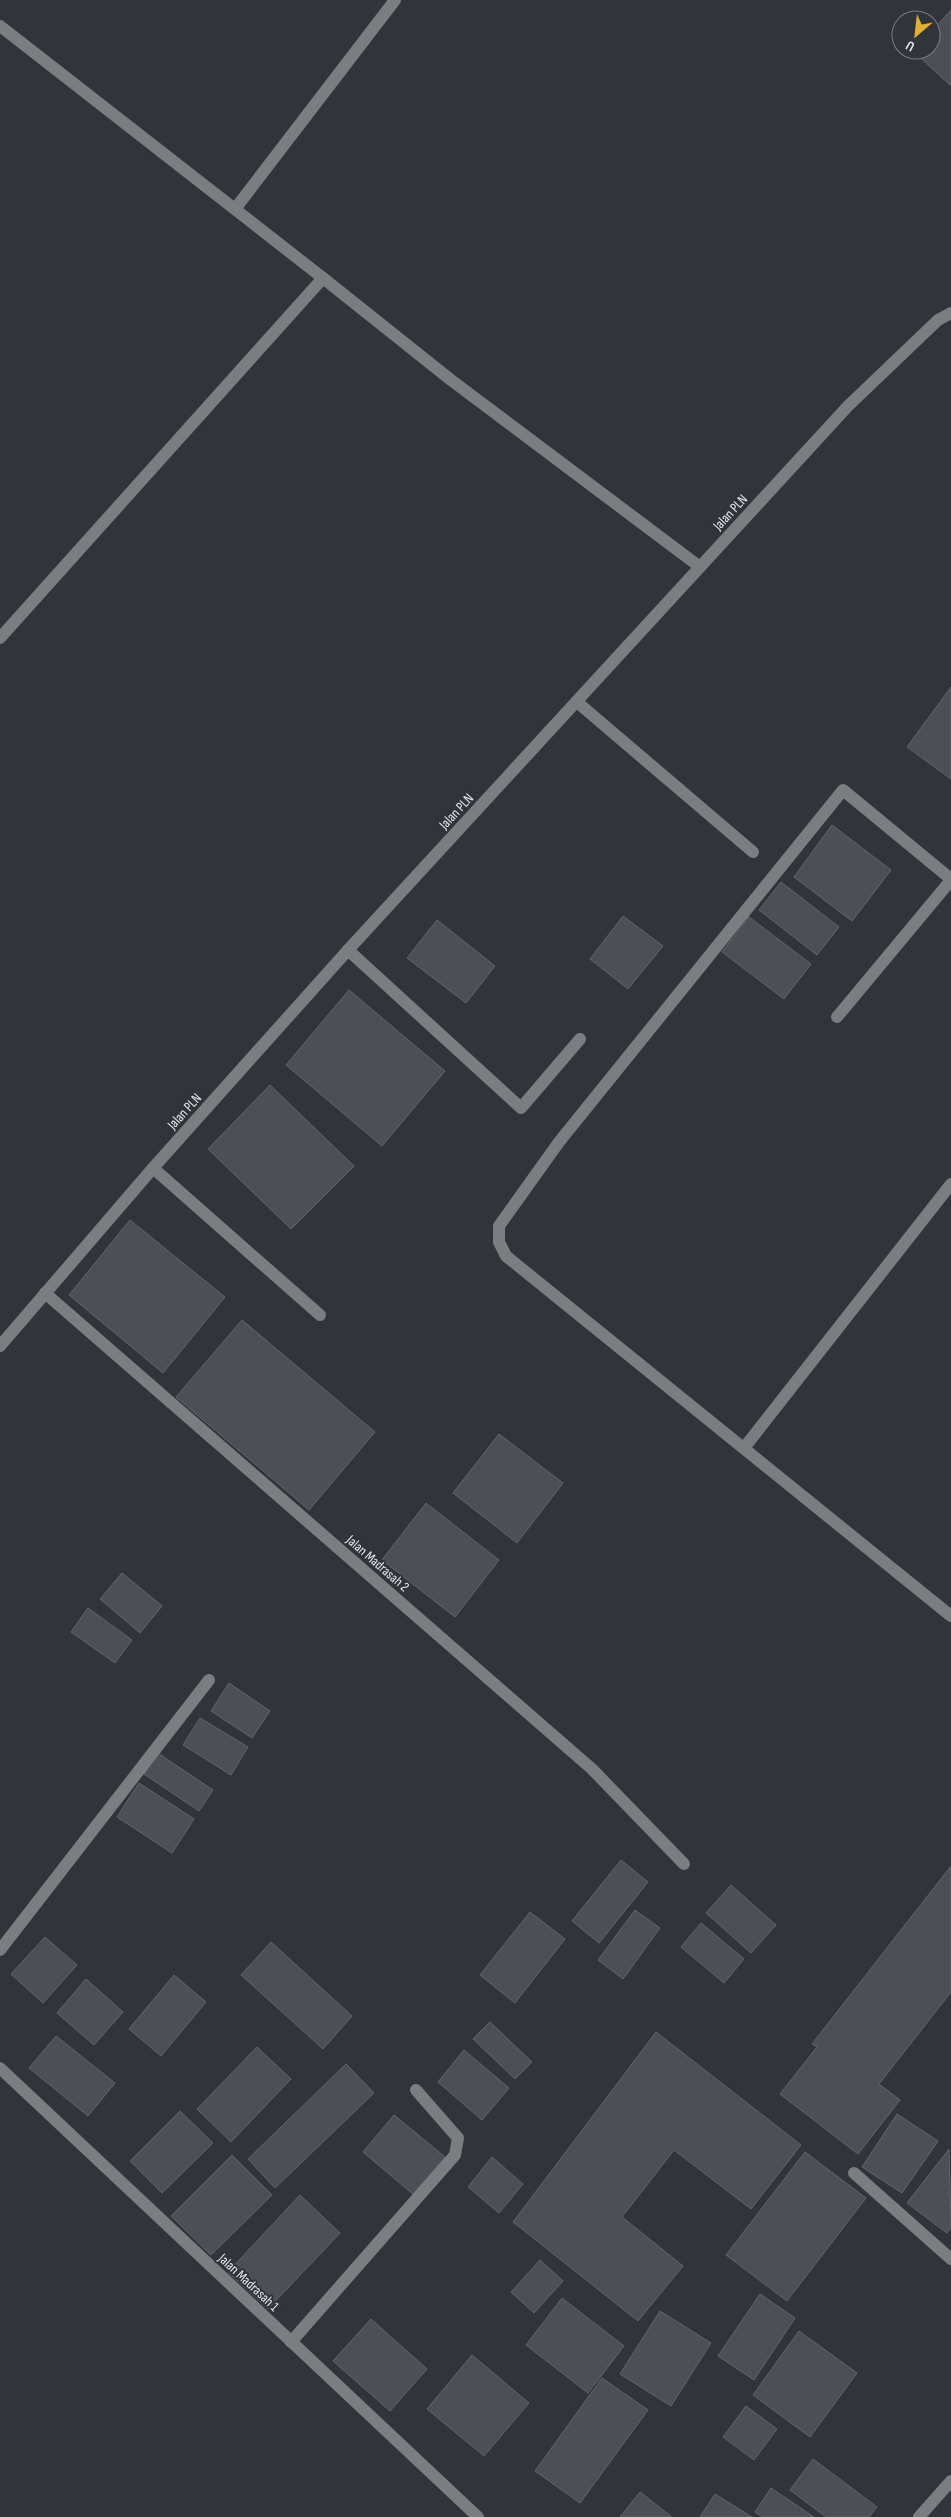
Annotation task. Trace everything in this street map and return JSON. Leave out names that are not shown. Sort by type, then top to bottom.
[{"type":"street","points":[[235,209],[395,0]]},
{"type":"street","points":[[0,26],[451,380],[700,567]]},
{"type":"street","points":[[0,638],[323,278]]},
{"type":"street","name":"Jalan PLN","points":[[0,1346],[153,1168],[348,950],[848,406],[938,320],[951,313]]},
{"type":"street","points":[[577,702],[753,852]]},
{"type":"street","points":[[837,1017],[951,879],[843,790],[559,1142],[499,1226],[499,1242],[506,1256],[951,1616]]},
{"type":"street","points":[[348,950],[521,1108],[580,1039]]},
{"type":"street","points":[[153,1168],[320,1315]]},
{"type":"street","points":[[744,1448],[951,1184]]},
{"type":"street","name":"Jalan Madrasah 2","points":[[45,1293],[592,1769],[684,1864]]},
{"type":"street","points":[[0,1949],[209,1680]]},
{"type":"street","name":"Jalan Madrasah 1","points":[[0,2068],[478,2517]]},
{"type":"street","points":[[291,2342],[455,2156],[458,2138],[416,2090]]},
{"type":"street","points":[[854,2172],[951,2259]]},
{"type":"street","points":[[919,2517],[951,2481]]},
{"type":"building","points":[[951,10],[950,85],[923,60],[941,60],[941,21]]},
{"type":"building","points":[[951,687],[951,779],[907,747]]},
{"type":"building","points":[[832,825],[891,870],[852,921],[794,877]]},
{"type":"building","points":[[781,882],[839,927],[817,955],[759,910]]},
{"type":"building","points":[[623,916],[663,946],[628,989],[590,959]]},
{"type":"building","points":[[749,917],[811,964],[784,999],[722,952]]},
{"type":"building","points":[[437,920],[495,966],[466,1003],[407,958]]},
{"type":"building","points":[[349,990],[445,1071],[382,1146],[286,1065]]},
{"type":"building","points":[[270,1085],[354,1166],[291,1229],[208,1149]]},
{"type":"building","points":[[130,1220],[225,1297],[163,1373],[69,1295]]},
{"type":"building","points":[[242,1320],[375,1432],[309,1510],[176,1397]]},
{"type":"building","points":[[499,1434],[563,1483],[517,1543],[453,1493]]},
{"type":"building","points":[[426,1503],[499,1560],[455,1617],[382,1560]]},
{"type":"building","points":[[122,1573],[162,1606],[140,1633],[100,1599]]},
{"type":"building","points":[[88,1608],[132,1640],[115,1663],[71,1632]]},
{"type":"building","points":[[229,1683],[270,1711],[252,1738],[211,1711]]},
{"type":"building","points":[[200,1718],[248,1747],[231,1775],[183,1745]]},
{"type":"building","points":[[158,1753],[213,1790],[199,1811],[144,1774]]},
{"type":"building","points":[[139,1783],[194,1819],[172,1853],[117,1817]]},
{"type":"building","points":[[621,1860],[648,1882],[599,1943],[572,1921]]},
{"type":"building","points":[[951,1866],[951,1992],[879,2084],[900,2100],[858,2154],[780,2094],[817,2047],[812,2044]]},
{"type":"building","points":[[731,1885],[776,1925],[751,1953],[706,1913]]},
{"type":"building","points":[[635,1910],[660,1928],[623,1979],[598,1960]]},
{"type":"building","points":[[530,1912],[565,1939],[515,2003],[480,1975]]},
{"type":"building","points":[[701,1923],[744,1959],[724,1983],[681,1947]]},
{"type":"building","points":[[45,1937],[77,1965],[43,2003],[11,1974]]},
{"type":"building","points":[[271,1942],[352,2016],[323,2049],[241,1975]]},
{"type":"building","points":[[174,1975],[206,2002],[161,2056],[129,2029]]},
{"type":"building","points":[[86,1979],[123,2012],[94,2045],[57,2013]]},
{"type":"building","points":[[490,2022],[532,2062],[515,2079],[473,2039]]},
{"type":"building","points":[[656,2032],[801,2145],[751,2209],[674,2150],[622,2217],[683,2266],[638,2321],[513,2222]]},
{"type":"building","points":[[56,2036],[115,2083],[88,2116],[29,2068]]},
{"type":"building","points":[[257,2047],[291,2079],[231,2142],[197,2109]]},
{"type":"building","points":[[464,2050],[509,2088],[482,2120],[438,2082]]},
{"type":"building","points":[[346,2064],[374,2093],[275,2188],[248,2159]]},
{"type":"building","points":[[180,2111],[213,2143],[162,2193],[130,2161]]},
{"type":"building","points":[[897,2114],[938,2141],[902,2193],[862,2167]]},
{"type":"building","points":[[394,2115],[445,2157],[414,2195],[363,2152]]},
{"type":"building","points":[[949,2149],[951,2227],[947,2233],[907,2203]]},
{"type":"building","points":[[805,2152],[866,2198],[787,2301],[726,2255]]},
{"type":"building","points":[[232,2155],[272,2195],[211,2255],[171,2216]]},
{"type":"building","points":[[492,2157],[523,2184],[499,2213],[468,2187]]},
{"type":"building","points":[[300,2195],[340,2233],[268,2309],[228,2272]]},
{"type":"building","points":[[540,2260],[563,2281],[534,2313],[511,2292]]},
{"type":"building","points":[[760,2294],[795,2318],[754,2380],[718,2356]]},
{"type":"building","points":[[562,2298],[624,2346],[588,2393],[526,2345]]},
{"type":"building","points":[[660,2311],[711,2343],[671,2406],[620,2374]]},
{"type":"building","points":[[371,2319],[427,2369],[390,2411],[333,2361]]},
{"type":"building","points":[[799,2331],[857,2373],[810,2437],[753,2395]]},
{"type":"building","points":[[472,2355],[529,2403],[484,2456],[427,2409]]},
{"type":"building","points":[[602,2378],[648,2410],[580,2503],[535,2471]]},
{"type":"building","points":[[746,2406],[777,2429],[754,2460],[723,2437]]},
{"type":"building","points":[[813,2459],[877,2507],[869,2517],[826,2517],[790,2490]]},
{"type":"building","points":[[771,2488],[814,2517],[762,2517],[755,2512]]},
{"type":"building","points":[[640,2492],[672,2517],[620,2517]]},
{"type":"building","points":[[715,2494],[752,2517],[700,2517]]}]
